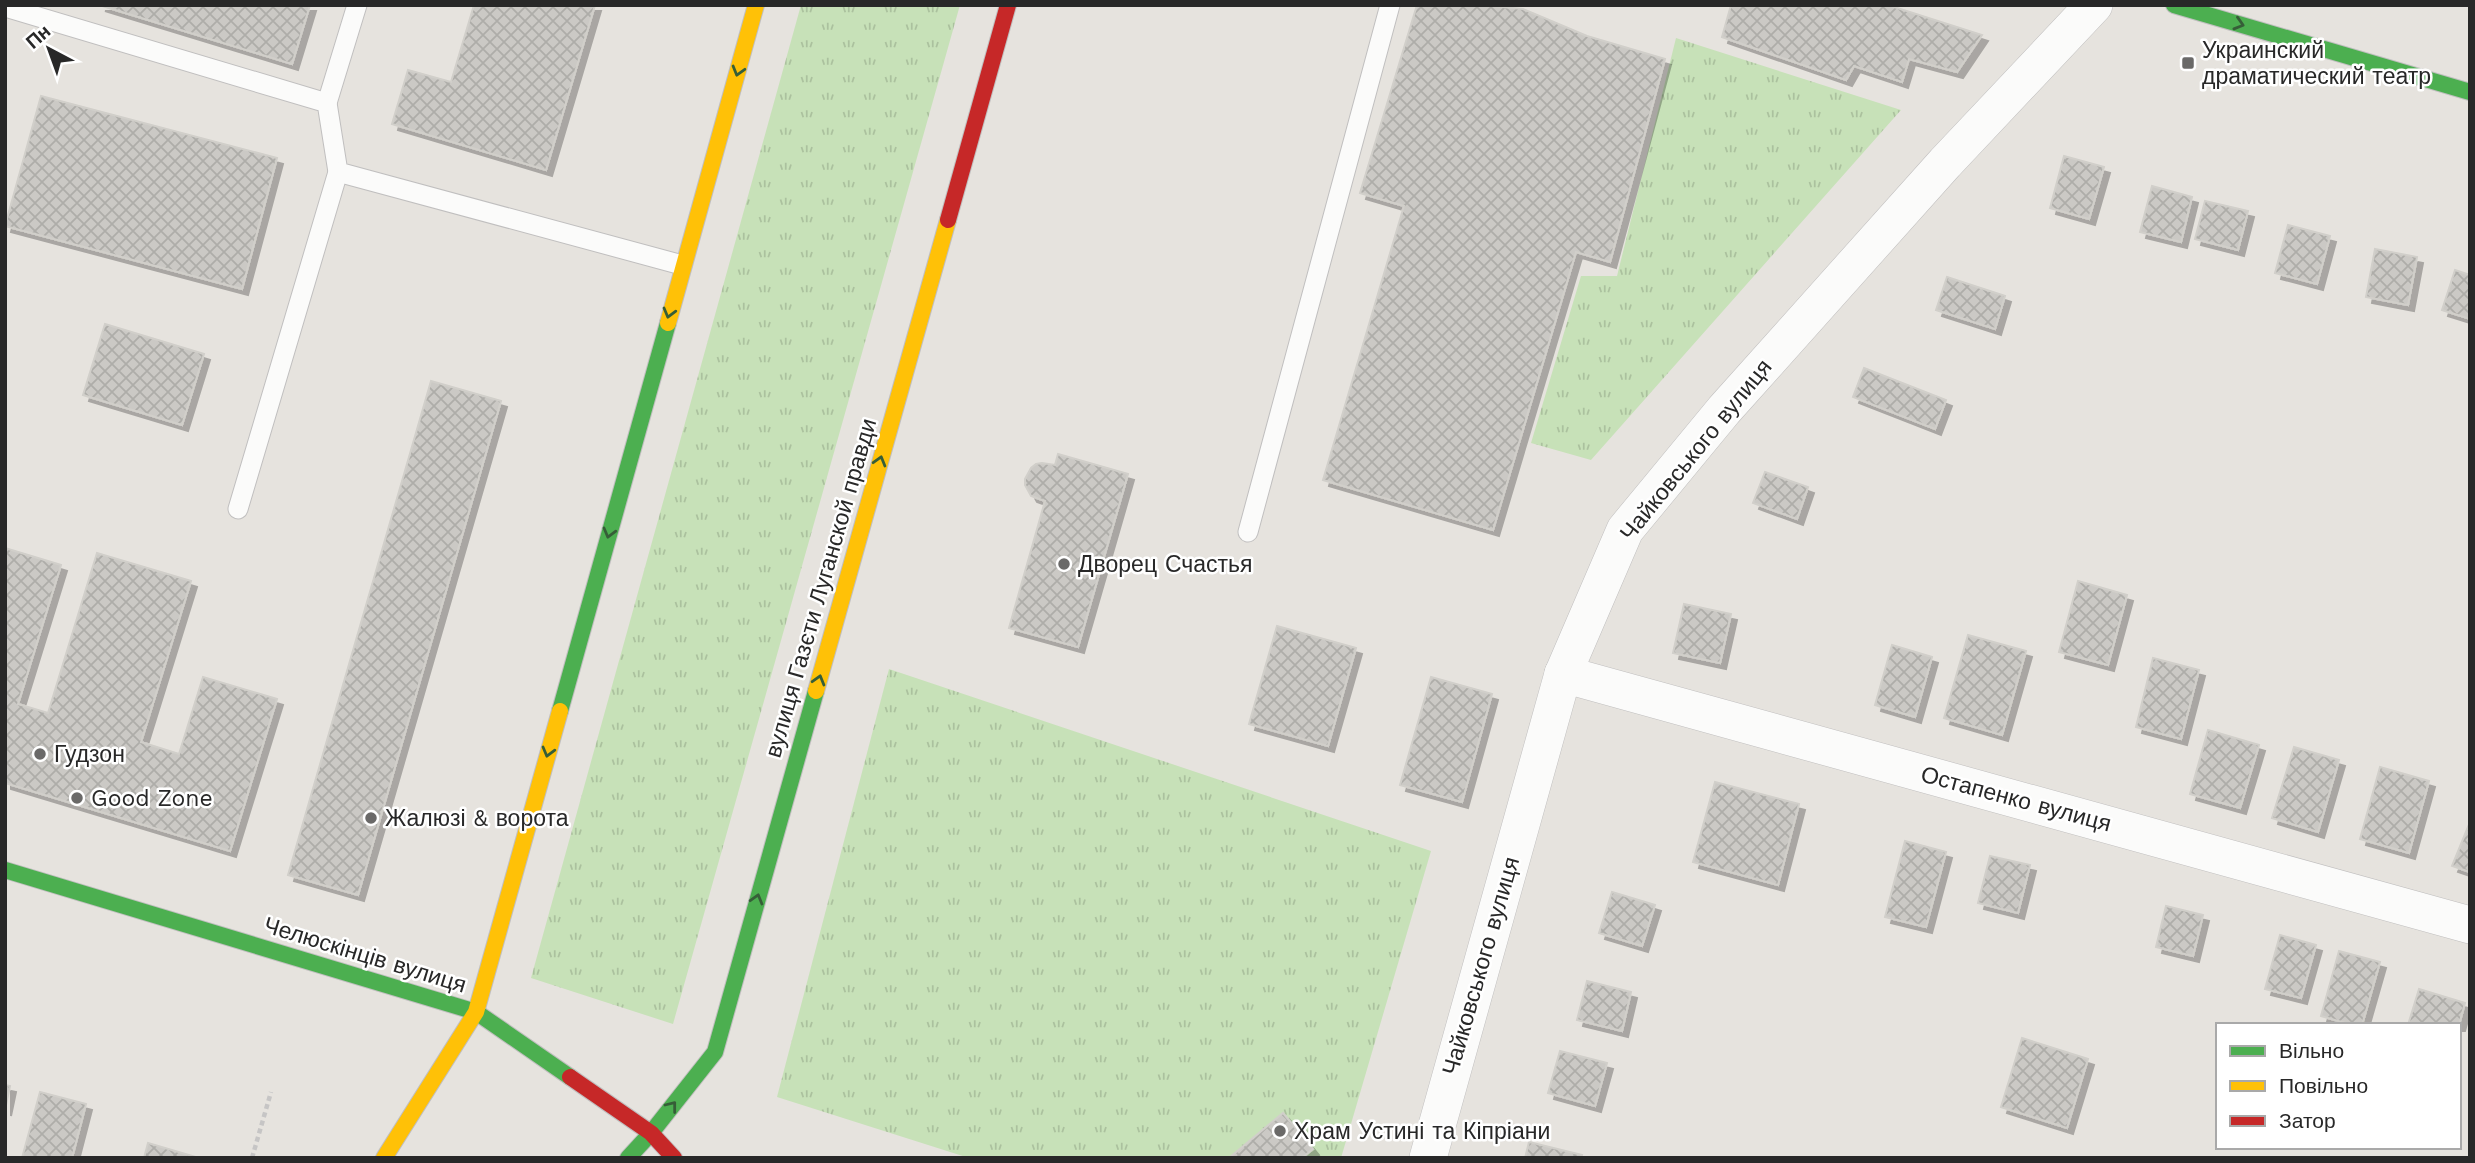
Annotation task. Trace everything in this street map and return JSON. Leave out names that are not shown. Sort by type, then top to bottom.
[{"type":"street","points":[[384,1158],[477,1012],[756,5]]},
{"type":"street","name":"вулиця Газєти Луганской правди","points":[[628,1158],[715,1052],[1008,5]]},
{"type":"street","name":"Чайковського вулиця","points":[[1428,1158],[1563,674],[1625,530],[1724,410],[1945,163],[2094,5]]},
{"type":"street","points":[[2174,5],[2470,92]]},
{"type":"street","name":"Остапенко вулиця","points":[[1563,674],[2470,925]]},
{"type":"street","name":"Челюскінців вулиця","points":[[5,870],[477,1012],[651,1133],[674,1158]]},
{"type":"lane","points":[[238,509],[338,172],[327,103],[357,5]]},
{"type":"lane","points":[[1248,532],[1390,5]]},
{"type":"lane","points":[[5,7],[327,103]]},
{"type":"lane","points":[[338,172],[682,265]]},
{"type":"path","points":[[252,1158],[271,1091]]},
{"type":"green space","points":[[801,5],[960,5],[673,1024],[531,978]]},
{"type":"green space","points":[[1676,38],[1901,110],[1591,460],[1531,443],[1581,276],[1617,276]]},
{"type":"green space","points":[[889,669],[1431,851],[1341,1158],[969,1158],[777,1097]]},
{"type":"building","points":[[99,5],[310,5],[292,64]]},
{"type":"building","points":[[474,5],[595,5],[546,170],[392,124],[408,70],[451,82]]},
{"type":"building","points":[[1417,5],[1482,5],[1523,9],[1587,36],[1665,59],[1610,262],[1576,252],[1493,530],[1323,480],[1404,206],[1360,193]]},
{"type":"building","points":[[1731,5],[1888,5],[1982,35],[1957,72],[1909,59],[1902,82],[1854,66],[1846,80],[1722,37]]},
{"type":"building","points":[[41,96],[277,158],[242,289],[5,226]]},
{"type":"building","points":[[2064,156],[2104,167],[2089,219],[2050,208]]},
{"type":"building","points":[[2152,186],[2192,197],[2181,242],[2140,232]]},
{"type":"building","points":[[2205,201],[2248,211],[2238,250],[2195,239]]},
{"type":"building","points":[[2288,225],[2330,236],[2317,284],[2275,273]]},
{"type":"building","points":[[2375,249],[2417,257],[2408,305],[2366,297]]},
{"type":"building","points":[[2455,270],[2470,275],[2470,319],[2442,310]]},
{"type":"building","points":[[1947,277],[2005,296],[1995,329],[1936,310]]},
{"type":"building","points":[[105,324],[204,354],[182,425],[83,395]]},
{"type":"building","points":[[1864,368],[1946,400],[1935,429],[1853,397]]},
{"type":"building","points":[[431,381],[501,401],[358,895],[288,875]]},
{"type":"building","name":"Дворец Счастья","points":[[1058,454],[1128,474],[1078,647],[1009,628],[1045,501],[1031,496],[1025,479],[1036,464],[1055,465]]},
{"type":"building","points":[[1765,472],[1808,487],[1797,519],[1753,503]]},
{"type":"building","points":[[5,548],[61,565],[18,704],[48,713],[97,553],[191,581],[141,742],[179,754],[203,677],[277,699],[230,851],[5,783]]},
{"type":"building","points":[[2078,581],[2127,595],[2108,665],[2059,652]]},
{"type":"building","points":[[1684,604],[1731,614],[1720,663],[1673,653]]},
{"type":"building","points":[[1277,626],[1356,648],[1328,746],[1249,724]]},
{"type":"building","points":[[1968,635],[2026,651],[2002,735],[1944,718]]},
{"type":"building","points":[[1892,645],[1932,657],[1915,717],[1875,705]]},
{"type":"building","points":[[2153,658],[2199,670],[2181,739],[2136,727]]},
{"type":"building","points":[[1431,677],[1492,694],[1462,802],[1400,785]]},
{"type":"building","points":[[2208,730],[2259,745],[2240,808],[2190,794]]},
{"type":"building","points":[[2294,747],[2339,760],[2318,832],[2272,818]]},
{"type":"building","points":[[2380,767],[2429,781],[2409,853],[2360,839]]},
{"type":"building","points":[[1715,782],[1799,804],[1778,885],[1693,862]]},
{"type":"building","points":[[2470,822],[2470,872],[2452,866]]},
{"type":"building","points":[[1905,841],[1946,852],[1926,927],[1885,917]]},
{"type":"building","points":[[1990,856],[2030,865],[2018,913],[1978,903]]},
{"type":"building","points":[[1612,892],[1655,905],[1642,946],[1599,933]]},
{"type":"building","points":[[2166,906],[2203,915],[2193,956],[2156,947]]},
{"type":"building","points":[[2280,935],[2316,945],[2301,998],[2265,989]]},
{"type":"building","points":[[2339,951],[2380,962],[2363,1023],[2345,1023],[2321,1016]]},
{"type":"building","points":[[1587,981],[1631,992],[1622,1031],[1577,1020]]},
{"type":"building","points":[[2419,989],[2465,1003],[2460,1023],[2409,1023]]},
{"type":"building","points":[[2022,1038],[2088,1059],[2067,1128],[2001,1107]]},
{"type":"building","points":[[1560,1051],[1607,1063],[1595,1106],[1548,1093]]},
{"type":"building","points":[[5,1085],[10,1086],[5,1110]]},
{"type":"building","points":[[40,1092],[86,1104],[72,1158],[22,1158]]},
{"type":"building","name":"Храм Устині та Кіпріани","points":[[1283,1113],[1313,1149],[1302,1158],[1229,1158]]},
{"type":"building","points":[[1529,1142],[1582,1155],[1581,1158],[1525,1158]]},
{"type":"building","points":[[148,1143],[199,1158],[144,1158]]},
{"type":"traffic: fast","points":[[2174,5],[2470,92]]},
{"type":"traffic: fast","points":[[560,711],[668,323]]},
{"type":"traffic: fast","points":[[628,1158],[715,1052],[816,691]]},
{"type":"traffic: fast","points":[[5,870],[476,1012],[570,1077]]},
{"type":"traffic: slow","points":[[668,323],[756,5]]},
{"type":"traffic: slow","points":[[816,691],[948,220]]},
{"type":"traffic: slow","points":[[384,1158],[476,1012],[560,711]]},
{"type":"traffic: jam","points":[[948,220],[1008,5]]},
{"type":"traffic: jam","points":[[570,1077],[651,1133],[674,1158]]},
{"type":"place","name":"Украинский драматический театр","points":[[2188,63]]},
{"type":"place","name":"Дворец Счастья","points":[[1064,564]]},
{"type":"place","name":"Гудзон","points":[[40,754]]},
{"type":"place","name":"Good Zone","points":[[77,798]]},
{"type":"place","name":"Жалюзі & ворота","points":[[371,818]]},
{"type":"place","name":"Храм Устині та Кіпріани","points":[[1280,1131]]}]
